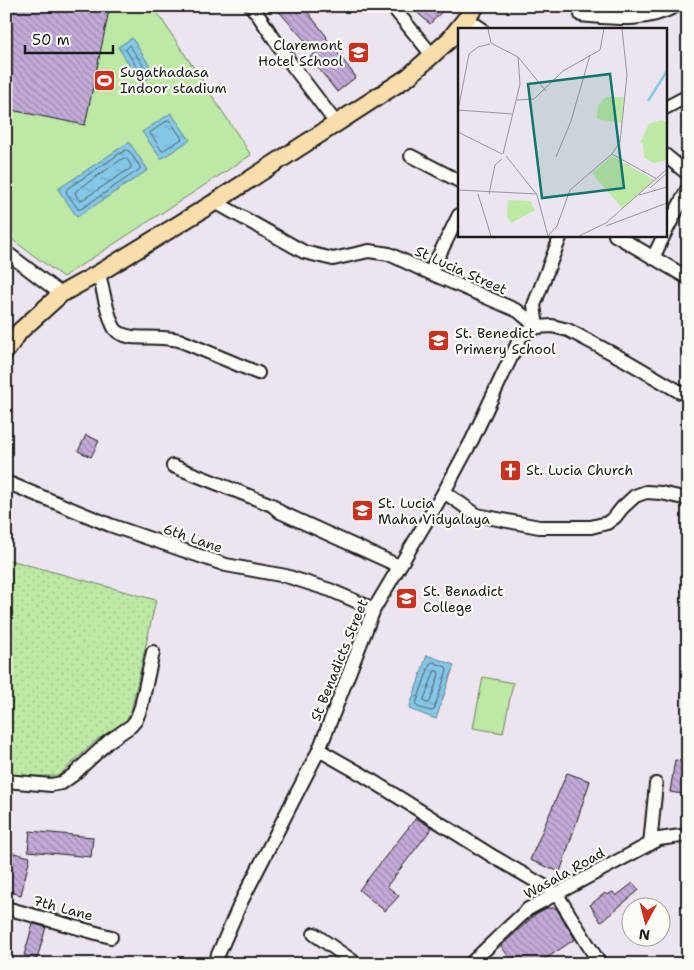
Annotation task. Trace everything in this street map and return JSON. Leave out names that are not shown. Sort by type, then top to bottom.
[{"type":"main road","points":[[458,28],[471,12]]},
{"type":"main road","points":[[6,351],[20,331],[61,294],[215,202],[408,77],[449,40],[458,29]]},
{"type":"street","points":[[251,6],[292,65],[336,123]]},
{"type":"street","points":[[392,6],[432,55]]},
{"type":"street","points":[[581,15],[645,18],[676,6]]},
{"type":"street","points":[[471,12],[481,28]]},
{"type":"street","points":[[666,107],[688,96]]},
{"type":"street","points":[[410,156],[458,180]]},
{"type":"street","points":[[666,156],[688,174]]},
{"type":"street","points":[[666,232],[688,188]]},
{"type":"street","name":"St Lucia Street","points":[[215,202],[304,252],[333,259],[369,251],[389,254],[518,311],[537,326]]},
{"type":"street","points":[[430,273],[458,217]]},
{"type":"street","points":[[561,236],[534,305],[537,326],[552,326],[568,330],[688,395]]},
{"type":"street","points":[[617,236],[688,278]]},
{"type":"street","points":[[653,258],[664,236]]},
{"type":"street","points":[[6,252],[61,294]]},
{"type":"street","points":[[99,273],[111,320],[116,330],[131,337],[179,340],[258,373]]},
{"type":"street","name":"St Benadicts Street","points":[[214,964],[241,902],[319,750],[374,610],[444,492],[472,440],[521,336],[537,326]]},
{"type":"street","points":[[173,466],[272,505],[280,512],[399,566]]},
{"type":"street","name":"6th Lane","points":[[6,482],[118,528],[226,565],[286,576],[330,590],[374,610]]},
{"type":"street","points":[[444,492],[477,515],[539,527],[591,527],[607,523],[635,496],[646,492],[662,493],[688,499]]},
{"type":"street","points":[[6,781],[51,785],[62,783],[109,741],[131,726],[136,720],[141,707],[153,652]]},
{"type":"street","points":[[319,750],[556,893],[600,964]]},
{"type":"street","points":[[650,844],[656,784]]},
{"type":"street","name":"Wasala Road","points":[[470,964],[528,909],[659,839],[688,835]]},
{"type":"street","name":"7th Lane","points":[[6,908],[111,937]]},
{"type":"street","points":[[314,934],[357,964]]},
{"type":"green space","name":"Sugathadasa Indoor stadium","points":[[6,6],[153,6],[251,155],[63,277],[6,235]]},
{"type":"green space","points":[[6,559],[156,600],[129,720],[98,739],[58,776],[6,775]]},
{"type":"green space","points":[[483,677],[513,683],[503,733],[473,728]]},
{"type":"water","points":[[132,38],[155,74],[141,83],[118,47]]},
{"type":"water","points":[[171,113],[190,140],[161,159],[142,132]]},
{"type":"water","points":[[129,142],[148,170],[77,217],[58,189]]},
{"type":"water","points":[[427,655],[454,665],[436,719],[409,709]]},
{"type":"building","points":[[6,6],[110,6],[85,125],[6,109]]},
{"type":"building","points":[[274,6],[303,6],[356,77],[337,92],[310,57],[316,53]]},
{"type":"building","points":[[410,6],[447,6],[430,24]]},
{"type":"building","points":[[86,435],[99,441],[91,457],[78,451]]},
{"type":"building","points":[[675,760],[688,762],[688,795],[670,792]]},
{"type":"building","points":[[567,773],[590,781],[560,872],[530,860]]},
{"type":"building","points":[[416,818],[432,828],[387,886],[399,896],[385,911],[359,890]]},
{"type":"building","points":[[30,831],[93,837],[91,857],[28,851]]},
{"type":"building","points":[[6,851],[30,857],[21,895],[6,891]]},
{"type":"building","points":[[633,883],[639,890],[630,898],[622,898],[622,904],[601,922],[590,905],[605,893],[607,895],[613,892],[616,896]]},
{"type":"building","points":[[547,908],[556,908],[575,939],[538,964],[514,964],[501,946],[537,913]]},
{"type":"building","points":[[33,924],[46,927],[37,959],[24,955]]},
{"type":"place","name":"Claremont Hotel School","points":[[359,53]]},
{"type":"place","name":"Sugathadasa Indoor stadium","points":[[104,80]]},
{"type":"place","name":"St. Benedict Primery School","points":[[439,341]]},
{"type":"place","name":"St. Lucia Church","points":[[510,470]]},
{"type":"place","name":"St. Lucia Maha Vidyalaya","points":[[362,511]]},
{"type":"place","name":"St. Benadict College","points":[[407,599]]}]
